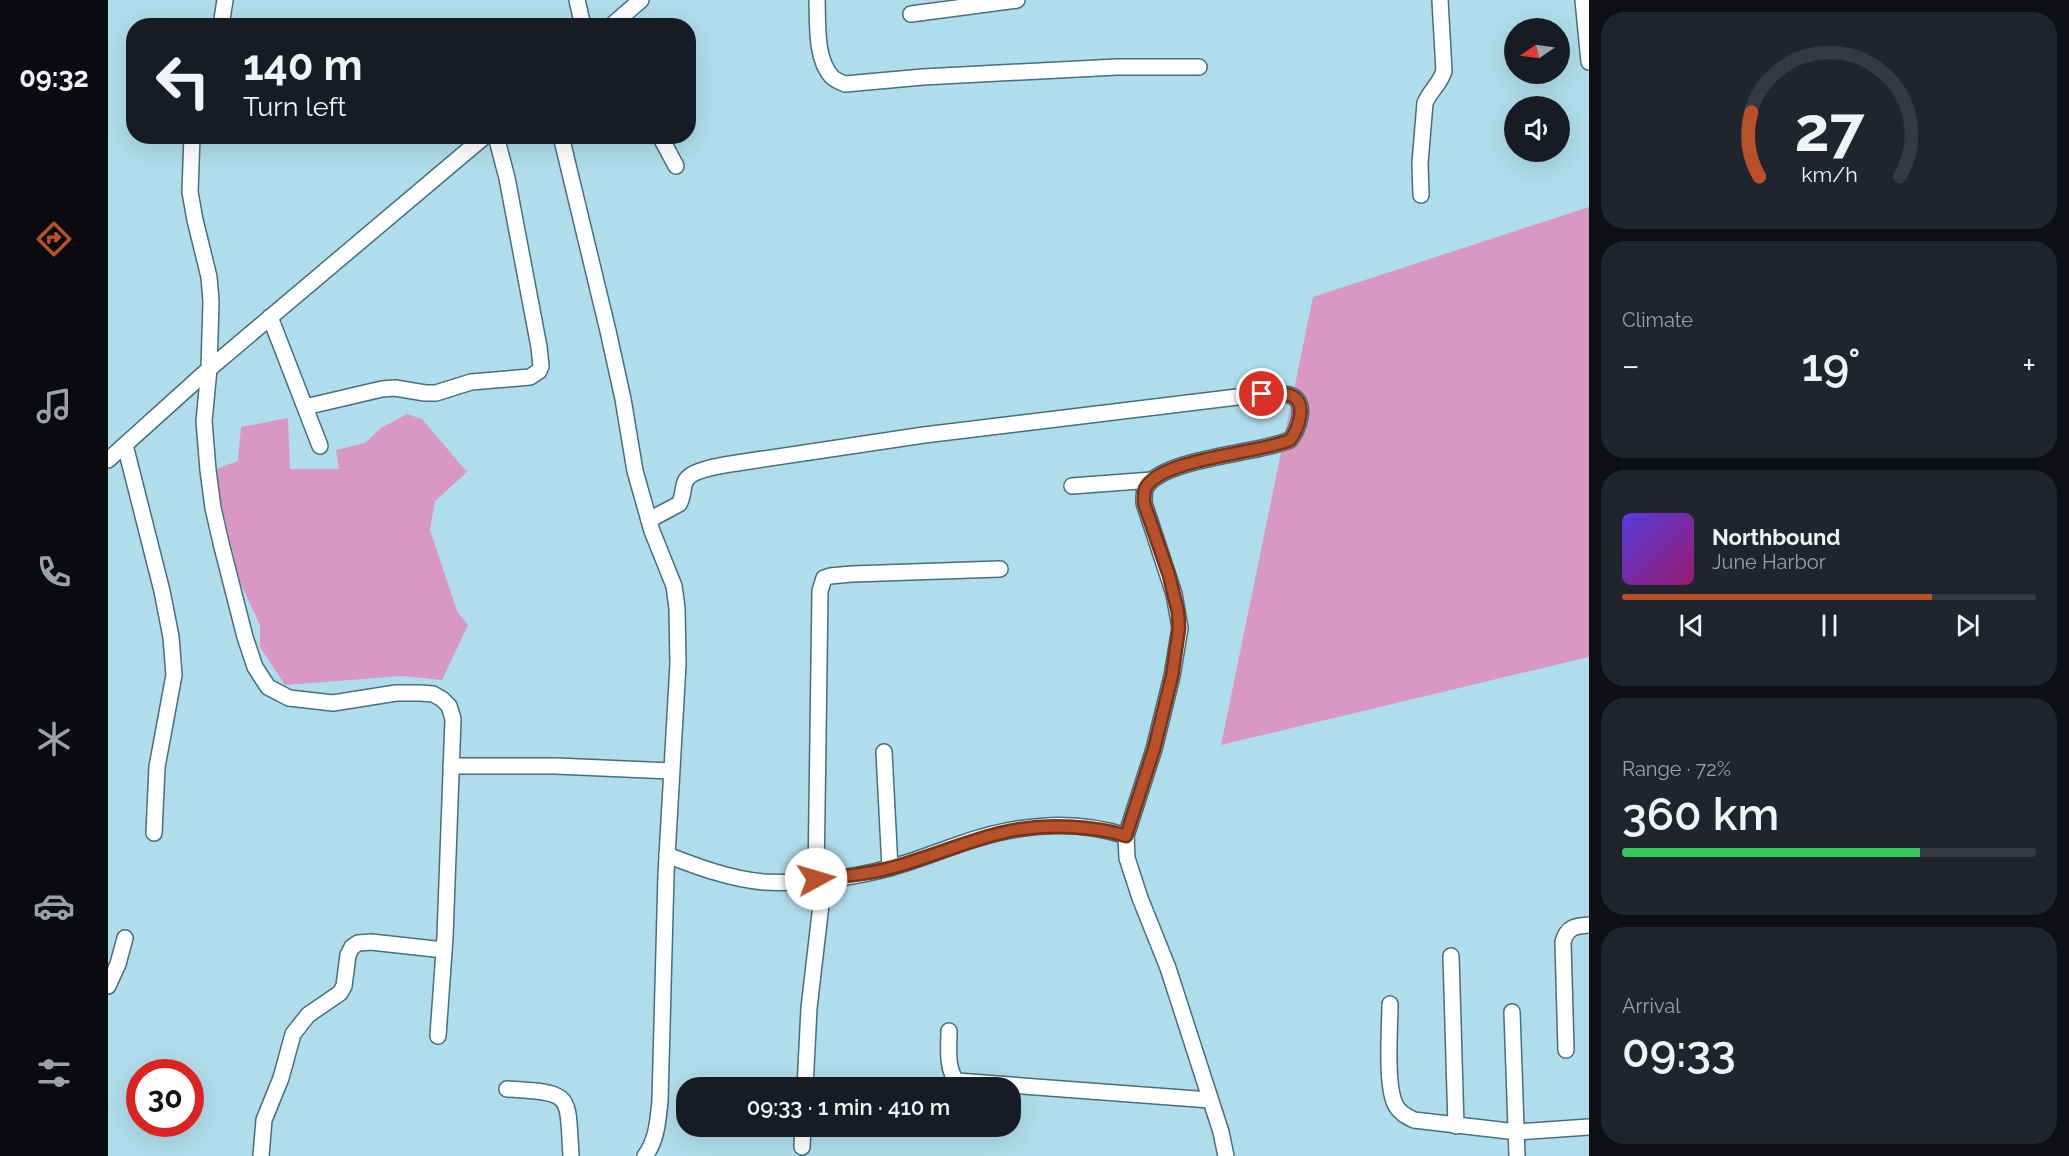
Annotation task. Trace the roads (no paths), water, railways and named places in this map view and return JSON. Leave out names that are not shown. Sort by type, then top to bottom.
[{"type":"street","points":[[222,18],[225,0]]},
{"type":"street","points":[[577,0],[581,18]]},
{"type":"street","points":[[620,18],[641,0]]},
{"type":"street","points":[[817,0],[821,52],[825,68],[833,78],[845,84],[934,76],[1118,67],[1199,68]]},
{"type":"street","points":[[911,14],[1017,0]]},
{"type":"street","points":[[1421,195],[1420,163],[1425,103],[1442,78],[1444,71],[1440,0]]},
{"type":"street","points":[[1583,0],[1589,62]]},
{"type":"street","points":[[192,144],[190,192],[207,269],[211,301],[209,369],[204,421],[212,499],[245,638],[255,667],[268,687],[289,698],[333,703],[396,693],[433,694],[449,706],[453,719],[444,950],[438,1036]]},
{"type":"street","points":[[108,460],[209,369],[475,144]]},
{"type":"street","points":[[304,407],[382,389],[395,388],[436,393],[471,382],[530,376],[539,371],[541,366],[539,347],[507,178],[498,144]]},
{"type":"street","points":[[563,144],[608,331],[635,471],[649,520],[674,586],[677,608],[678,664],[667,855],[660,1101],[657,1131],[651,1148],[645,1156]]},
{"type":"street","points":[[664,144],[676,166]]},
{"type":"street","points":[[270,317],[320,446]]},
{"type":"street","points":[[649,520],[679,504],[685,481],[689,477],[707,469],[737,463],[924,435],[1262,394],[1289,394],[1295,397],[1299,404],[1299,426],[1290,440],[1186,464],[1166,471],[1152,480],[1144,490],[1144,503],[1169,575],[1178,612],[1179,628],[1172,676],[1144,783],[1127,832],[1127,858],[1132,878],[1168,968],[1221,1132],[1226,1156]]},
{"type":"street","points":[[125,445],[162,591],[171,637],[174,675],[157,767],[154,832]]},
{"type":"street","points":[[1072,486],[1152,480]]},
{"type":"street","points":[[806,1077],[820,879],[820,591],[825,578],[830,576],[1000,569]]},
{"type":"street","points":[[884,752],[890,868]]},
{"type":"street","points":[[451,766],[556,766],[671,771]]},
{"type":"street","points":[[667,855],[703,869],[764,882],[872,873],[1014,828],[1038,825],[1127,832]]},
{"type":"street","points":[[1566,1050],[1563,942],[1572,927],[1589,925]]},
{"type":"street","points":[[108,986],[118,964],[125,938]]},
{"type":"street","points":[[261,1156],[264,1120],[293,1034],[308,1015],[340,993],[344,986],[348,955],[352,947],[358,943],[371,942],[444,950]]},
{"type":"street","points":[[1451,956],[1456,1126]]},
{"type":"street","points":[[1390,1004],[1392,1089],[1395,1105],[1403,1115],[1414,1120],[1517,1132],[1589,1127]]},
{"type":"street","points":[[1512,1012],[1517,1156]]},
{"type":"street","points":[[948,1031],[950,1067],[952,1076],[957,1081],[1210,1100]]},
{"type":"street","points":[[507,1089],[538,1091],[562,1098],[570,1118],[571,1156]]},
{"type":"street","points":[[802,1137],[802,1147]]}]
